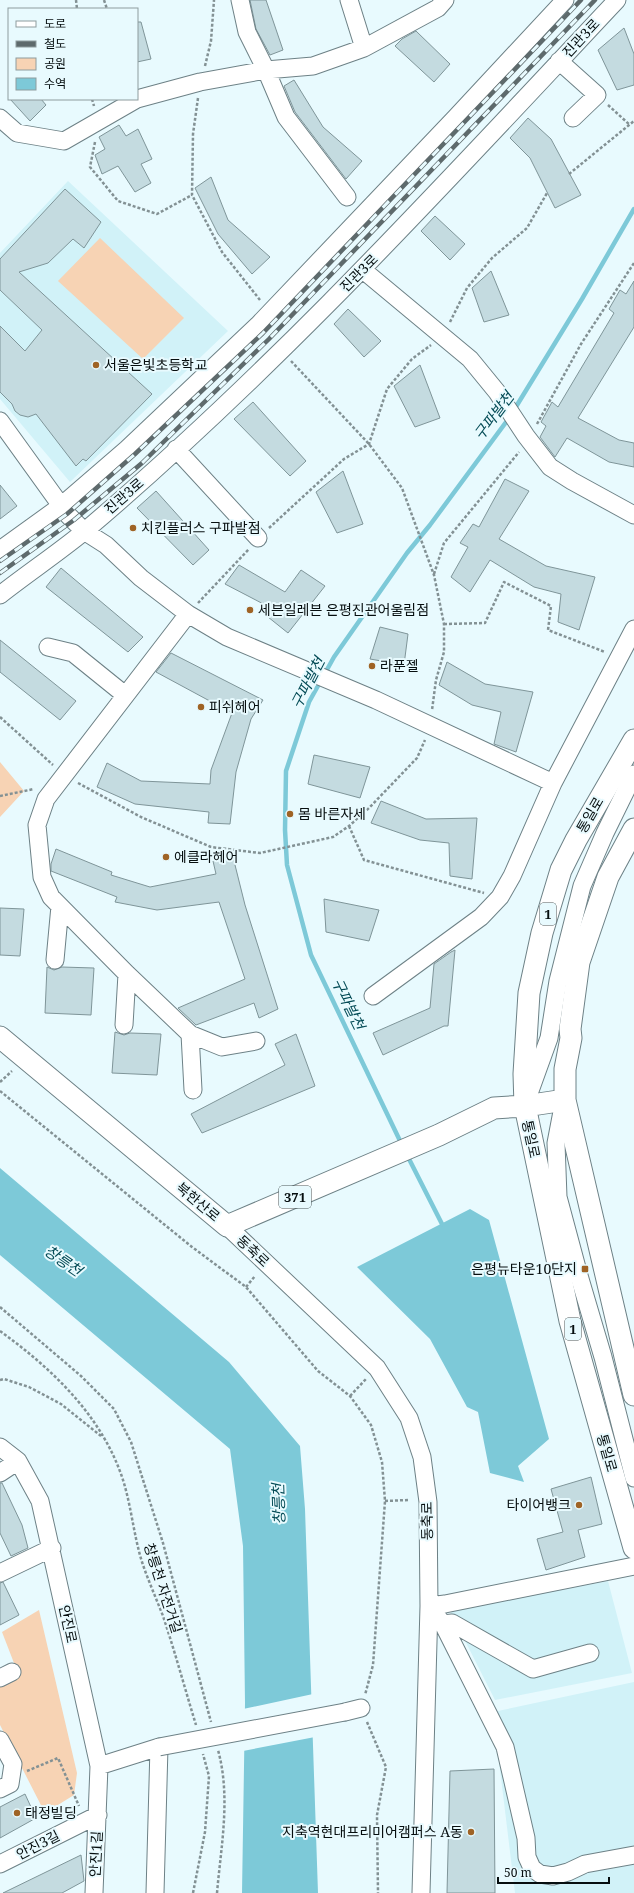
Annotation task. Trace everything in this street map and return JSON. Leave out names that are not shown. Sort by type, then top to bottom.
[{"type":"main road","name":"통일로","points":[[634,740],[576,840],[561,870],[542,933],[529,993],[524,1074],[525,1106],[570,1321],[634,1548]]},
{"type":"main road","points":[[634,829],[608,877],[579,962],[570,1029],[571,1038],[565,1069],[565,1100],[634,1395]]},
{"type":"main road","name":"북한산로","points":[[0,1037],[227,1226],[439,1135],[494,1108],[525,1106],[565,1100]]},
{"type":"street","points":[[240,0],[247,32],[266,70],[286,117],[347,197]]},
{"type":"street","points":[[349,0],[364,48]]},
{"type":"street","points":[[138,99],[200,82],[266,70],[313,66],[364,48],[438,8],[445,0]]},
{"type":"street","points":[[0,550],[61,506],[127,449],[258,325],[456,118],[565,0]]},
{"type":"street","name":"진관3로","points":[[0,595],[84,531],[176,449],[281,351],[363,270],[617,0]]},
{"type":"street","points":[[559,61],[597,95],[573,118]]},
{"type":"street","points":[[0,118],[17,133],[64,141],[135,100]]},
{"type":"street","points":[[363,270],[470,359],[497,392],[526,436],[550,467],[572,481],[634,515]]},
{"type":"street","points":[[0,421],[61,506],[84,531],[106,545],[141,578],[188,614],[227,637],[376,700],[554,783]]},
{"type":"street","points":[[176,449],[258,538]]},
{"type":"street","points":[[188,614],[46,799],[37,825],[42,877],[51,898],[190,1034],[222,1047],[256,1041]]},
{"type":"street","points":[[372,996],[481,917],[500,897],[512,876],[554,783],[634,629]]},
{"type":"street","points":[[48,647],[73,653],[125,695]]},
{"type":"street","points":[[525,1106],[549,1038],[558,981],[582,886],[605,833],[634,774]]},
{"type":"street","points":[[55,960],[60,906]]},
{"type":"street","points":[[124,1025],[127,974]]},
{"type":"street","points":[[190,1034],[193,1090]]},
{"type":"street","points":[[565,1100],[556,1144],[558,1198],[580,1279],[604,1357],[634,1478]]},
{"type":"street","name":"동축로","points":[[227,1226],[377,1368],[409,1418],[422,1457],[428,1502],[429,1606],[421,1893]]},
{"type":"street","name":"안진로","points":[[0,1447],[18,1461],[40,1500],[52,1548],[99,1766],[98,1815]]},
{"type":"street","points":[[0,1473],[18,1461]]},
{"type":"street","points":[[0,1573],[52,1548]]},
{"type":"street","points":[[429,1606],[634,1566]]},
{"type":"street","points":[[429,1606],[443,1624],[505,1747],[526,1838],[527,1857],[532,1868],[540,1874],[553,1876],[568,1872],[585,1864],[598,1863],[634,1855]]},
{"type":"street","points":[[443,1624],[452,1623],[533,1669],[590,1653]]},
{"type":"street","points":[[99,1766],[159,1747],[353,1710]]},
{"type":"street","points":[[0,1740],[13,1764],[10,1784],[0,1789]]},
{"type":"street","points":[[155,1893],[159,1747]]},
{"type":"street","name":"안진3길","points":[[0,1864],[98,1815]]},
{"type":"street","name":"안진1길","points":[[93,1893],[98,1815]]},
{"type":"path","points":[[214,0],[211,41],[200,82],[193,134],[192,195],[222,252],[264,305]]},
{"type":"path","points":[[597,95],[630,125]]},
{"type":"path","points":[[92,100],[99,121],[90,167],[118,201],[157,214],[192,195]]},
{"type":"path","points":[[569,174],[634,121]]},
{"type":"path","points":[[188,614],[258,538],[344,459],[368,444],[387,389],[412,359],[444,336],[467,288],[492,258],[527,228],[547,193]]},
{"type":"path","points":[[287,358],[368,444],[402,488],[424,550]]},
{"type":"path","points":[[444,624],[485,623],[504,582],[551,606],[548,630],[618,658]]},
{"type":"path","points":[[0,717],[59,781],[211,847],[260,853],[302,844]]},
{"type":"path","points":[[0,796],[59,781]]},
{"type":"path","points":[[349,826],[364,860],[500,897]]},
{"type":"path","points":[[0,1082],[12,1071]]},
{"type":"path","points":[[0,1091],[192,1247],[246,1288],[318,1370],[350,1396],[371,1425],[382,1462],[385,1501],[372,1665],[353,1710],[386,1768],[377,1815],[378,1893]]},
{"type":"path","points":[[246,1288],[255,1276]]},
{"type":"path","points":[[0,1307],[81,1376],[114,1409],[131,1442],[163,1543],[212,1726]]},
{"type":"path","name":"창릉천 자전거길","points":[[0,1331],[29,1352],[74,1396],[95,1421],[103,1437],[121,1474],[142,1561],[163,1616],[196,1726]]},
{"type":"path","points":[[350,1396],[367,1378]]},
{"type":"path","points":[[0,1380],[4,1379],[29,1387],[61,1404],[103,1437]]},
{"type":"path","points":[[385,1501],[408,1500]]},
{"type":"path","points":[[193,1893],[205,1832],[209,1776],[201,1747]]},
{"type":"path","points":[[217,1747],[221,1761],[226,1807],[217,1893]]},
{"type":"path","points":[[13,1764],[28,1771],[58,1758],[79,1806]]},
{"type":"shaded area","name":"서울은빛초등학교","points":[[68,181],[228,331],[70,482],[0,399],[0,253]]},
{"type":"shaded area","points":[[608,1581],[632,1673],[495,1700],[450,1611]]},
{"type":"shaded area","points":[[634,1682],[634,1893],[515,1893],[493,1712]]},
{"type":"green space","points":[[100,238],[184,318],[143,359],[58,281]]},
{"type":"green space","points":[[0,762],[24,791],[0,817]]},
{"type":"green space","points":[[39,1610],[77,1773],[74,1795],[45,1813],[0,1725],[0,1686],[19,1676],[2,1632]]},
{"type":"water","name":"창릉천","points":[[0,1168],[229,1362],[300,1446],[305,1509],[318,1893],[242,1893],[245,1703],[243,1546],[230,1449],[0,1255]]},
{"type":"water","points":[[470,1209],[489,1220],[549,1439],[518,1466],[524,1482],[490,1473],[478,1412],[467,1407],[430,1339],[357,1267]]},
{"type":"pier","points":[[313,1694],[315,1737],[243,1751],[243,1709]]},
{"type":"building","points":[[250,0],[266,0],[283,50],[270,55],[256,29]]},
{"type":"building","points":[[138,22],[141,22],[151,59],[138,62]]},
{"type":"building","points":[[624,28],[634,54],[634,85],[617,90],[598,50]]},
{"type":"building","points":[[416,31],[450,64],[434,82],[395,46],[402,39]]},
{"type":"building","points":[[294,80],[323,127],[362,161],[346,179],[295,112],[284,86]]},
{"type":"building","points":[[11,100],[42,100],[46,105],[30,121]]},
{"type":"building","points":[[528,118],[551,139],[581,195],[555,208],[530,158],[510,138]]},
{"type":"building","points":[[119,125],[126,136],[138,129],[152,159],[141,164],[151,183],[135,192],[118,166],[102,174],[95,155],[105,149],[99,137]]},
{"type":"building","points":[[211,177],[228,220],[270,257],[252,274],[218,234],[195,188]]},
{"type":"building","points":[[65,189],[101,222],[84,248],[73,239],[48,263],[19,272],[152,394],[86,461],[83,459],[76,466],[36,414],[28,417],[20,415],[0,392],[0,326],[25,351],[42,330],[0,290],[0,259]]},
{"type":"building","points":[[435,216],[465,244],[450,260],[421,231]]},
{"type":"building","points":[[491,271],[509,315],[484,322],[472,288]]},
{"type":"building","points":[[634,281],[634,327],[578,418],[619,440],[634,443],[634,467],[609,462],[567,438],[555,457],[540,437],[546,426],[541,422],[552,402],[558,407],[614,313],[609,309],[620,290],[626,294]]},
{"type":"building","points":[[348,309],[381,341],[364,357],[334,324]]},
{"type":"building","points":[[420,365],[440,418],[415,427],[394,386]]},
{"type":"building","points":[[253,402],[306,461],[290,476],[234,419]]},
{"type":"building","points":[[343,471],[363,524],[337,533],[316,492]]},
{"type":"building","points":[[505,479],[529,491],[499,539],[546,566],[595,577],[579,630],[558,622],[561,594],[534,587],[490,560],[470,592],[451,577],[468,547],[460,543],[473,524],[479,527]]},
{"type":"building","points":[[0,485],[17,506],[0,519]]},
{"type":"building","points":[[156,491],[209,550],[193,565],[137,508]]},
{"type":"building","points":[[239,565],[285,592],[301,570],[325,586],[288,633],[268,617],[273,609],[225,584]]},
{"type":"building","points":[[61,568],[143,637],[128,652],[46,587]]},
{"type":"building","points":[[380,627],[408,634],[404,665],[370,659]]},
{"type":"building","points":[[0,640],[76,701],[60,720],[0,672]]},
{"type":"building","points":[[171,653],[263,700],[251,719],[236,772],[230,824],[208,823],[209,812],[135,804],[97,787],[107,763],[141,781],[210,784],[211,770],[232,713],[156,672]]},
{"type":"building","points":[[447,662],[485,684],[533,692],[516,752],[494,744],[501,712],[472,705],[439,685]]},
{"type":"building","points":[[314,755],[370,767],[360,798],[308,784]]},
{"type":"building","points":[[381,801],[426,819],[477,818],[472,879],[450,876],[449,843],[420,840],[371,823]]},
{"type":"building","points":[[56,849],[112,872],[111,875],[150,887],[216,874],[213,861],[233,857],[245,905],[278,1009],[259,1018],[254,1003],[196,1025],[178,1008],[245,979],[219,902],[157,910],[115,902],[117,897],[51,871],[51,864]]},
{"type":"building","points":[[324,899],[379,910],[369,941],[326,932]]},
{"type":"building","points":[[0,908],[24,909],[20,956],[0,955]]},
{"type":"building","points":[[455,950],[448,1026],[444,1026],[383,1055],[373,1033],[430,1008],[434,964]]},
{"type":"building","points":[[47,967],[54,970],[62,967],[94,968],[91,1015],[45,1013]]},
{"type":"building","points":[[115,1032],[124,1035],[130,1033],[161,1034],[157,1075],[112,1073]]},
{"type":"building","points":[[296,1034],[315,1086],[202,1133],[191,1114],[285,1065],[275,1044]]},
{"type":"building","points":[[591,1477],[602,1524],[578,1530],[585,1557],[546,1570],[537,1539],[563,1532],[551,1489]]},
{"type":"building","points":[[0,1483],[2,1483],[22,1525],[28,1548],[11,1556],[0,1533]]},
{"type":"building","points":[[3,1582],[19,1615],[0,1625],[0,1583]]},
{"type":"building","name":"지축역현대프리미어캠퍼스 A동","points":[[494,1769],[495,1893],[447,1893],[450,1771]]},
{"type":"building","name":"태정빌딩","points":[[25,1794],[36,1818],[0,1838],[0,1807]]},
{"type":"building","points":[[81,1855],[84,1881],[62,1893],[3,1893]]},
{"type":"waterway","name":"구파발천","points":[[514,410],[582,299],[634,209]]},
{"type":"waterway","name":"구파발천","points":[[402,1145],[311,955],[287,865],[285,830],[286,771],[309,702],[334,657],[407,553],[430,525],[509,418]]},
{"type":"waterway","name":"구파발천","points":[[407,1155],[442,1224]]},
{"type":"railway","points":[[0,561],[67,514],[135,454],[263,333],[581,0]]},
{"type":"railway","points":[[0,573],[74,520],[142,463],[269,339],[595,0]]},
{"type":"place","name":"서울은빛초등학교","points":[[96,365]]},
{"type":"place","name":"치킨플러스 구파발점","points":[[133,528]]},
{"type":"place","name":"세븐일레븐 은평진관어울림점","points":[[250,610]]},
{"type":"place","name":"라푼젤","points":[[372,666]]},
{"type":"place","name":"피쉬헤어","points":[[201,707]]},
{"type":"place","name":"몸 바른자세","points":[[290,814]]},
{"type":"place","name":"에클라헤어","points":[[166,857]]},
{"type":"place","name":"은평뉴타운10단지","points":[[585,1269]]},
{"type":"place","name":"타이어뱅크","points":[[579,1505]]},
{"type":"place","name":"태정빌딩","points":[[17,1813]]},
{"type":"place","name":"지축역현대프리미어캠퍼스 A동","points":[[471,1832]]}]
